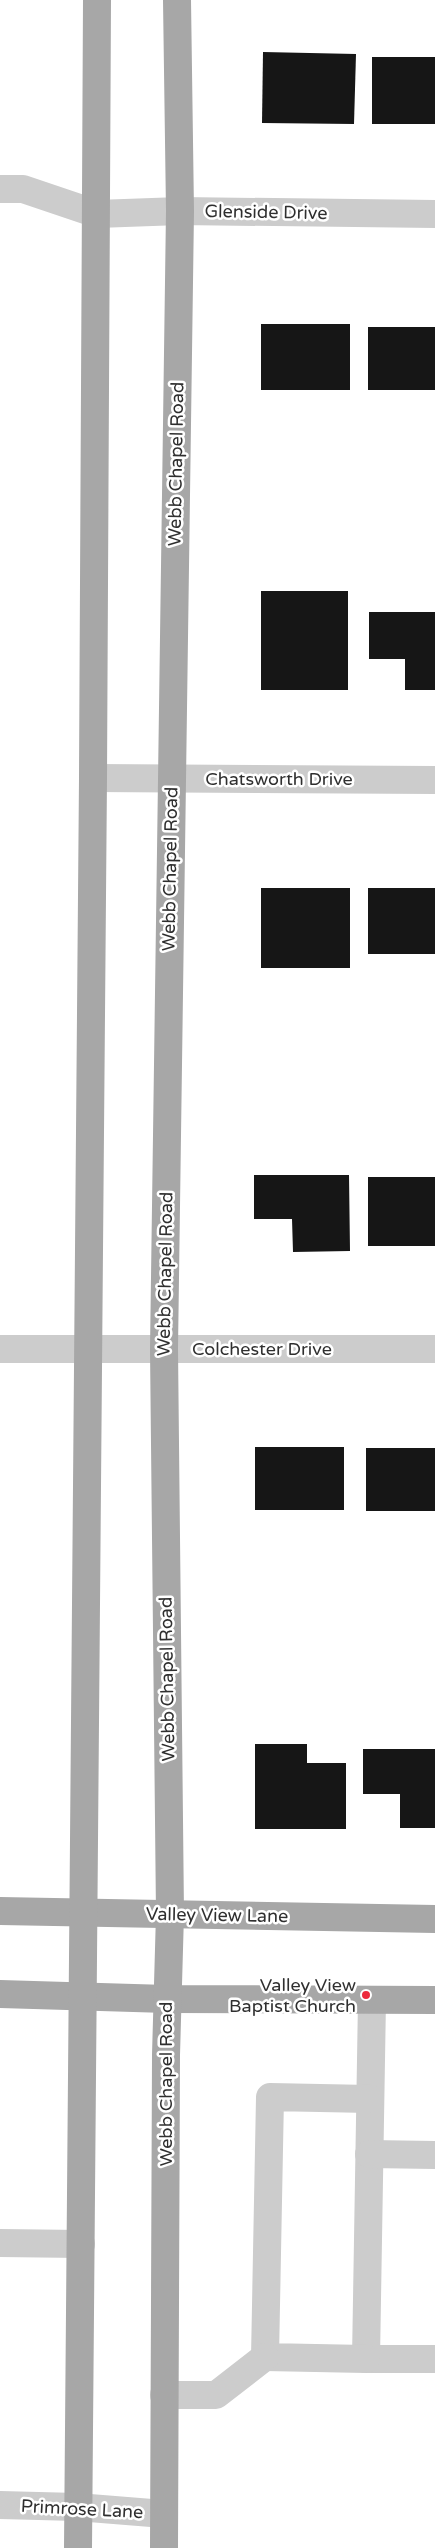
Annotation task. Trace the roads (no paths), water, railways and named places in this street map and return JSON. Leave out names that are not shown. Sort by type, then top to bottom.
[{"type":"main road","points":[[78,2548],[94,778],[97,0]]},
{"type":"main road","name":"Webb Chapel Road","points":[[164,2548],[167,1999],[170,1914],[164,1349],[180,211],[177,0]]},
{"type":"main road","name":"Valley View Lane","points":[[0,1911],[435,1920]]},
{"type":"main road","points":[[0,1994],[84,1995],[167,1999],[435,2000]]},
{"type":"street","points":[[0,188],[23,189],[97,214]]},
{"type":"street","name":"Glenside Drive","points":[[97,214],[180,211],[435,214]]},
{"type":"street","name":"Chatsworth Drive","points":[[94,778],[435,780]]},
{"type":"street","name":"Colchester Drive","points":[[0,1349],[435,1349]]},
{"type":"street","points":[[366,2359],[372,2000]]},
{"type":"street","points":[[265,2357],[270,2097],[370,2099]]},
{"type":"street","points":[[370,2154],[435,2155]]},
{"type":"street","points":[[0,2243],[81,2244]]},
{"type":"street","points":[[164,2395],[216,2395],[265,2357],[435,2359]]},
{"type":"street","name":"Primrose Lane","points":[[0,2505],[77,2506],[164,2514]]},
{"type":"place","name":"Valley View Baptist Church","points":[[366,1995]]}]
